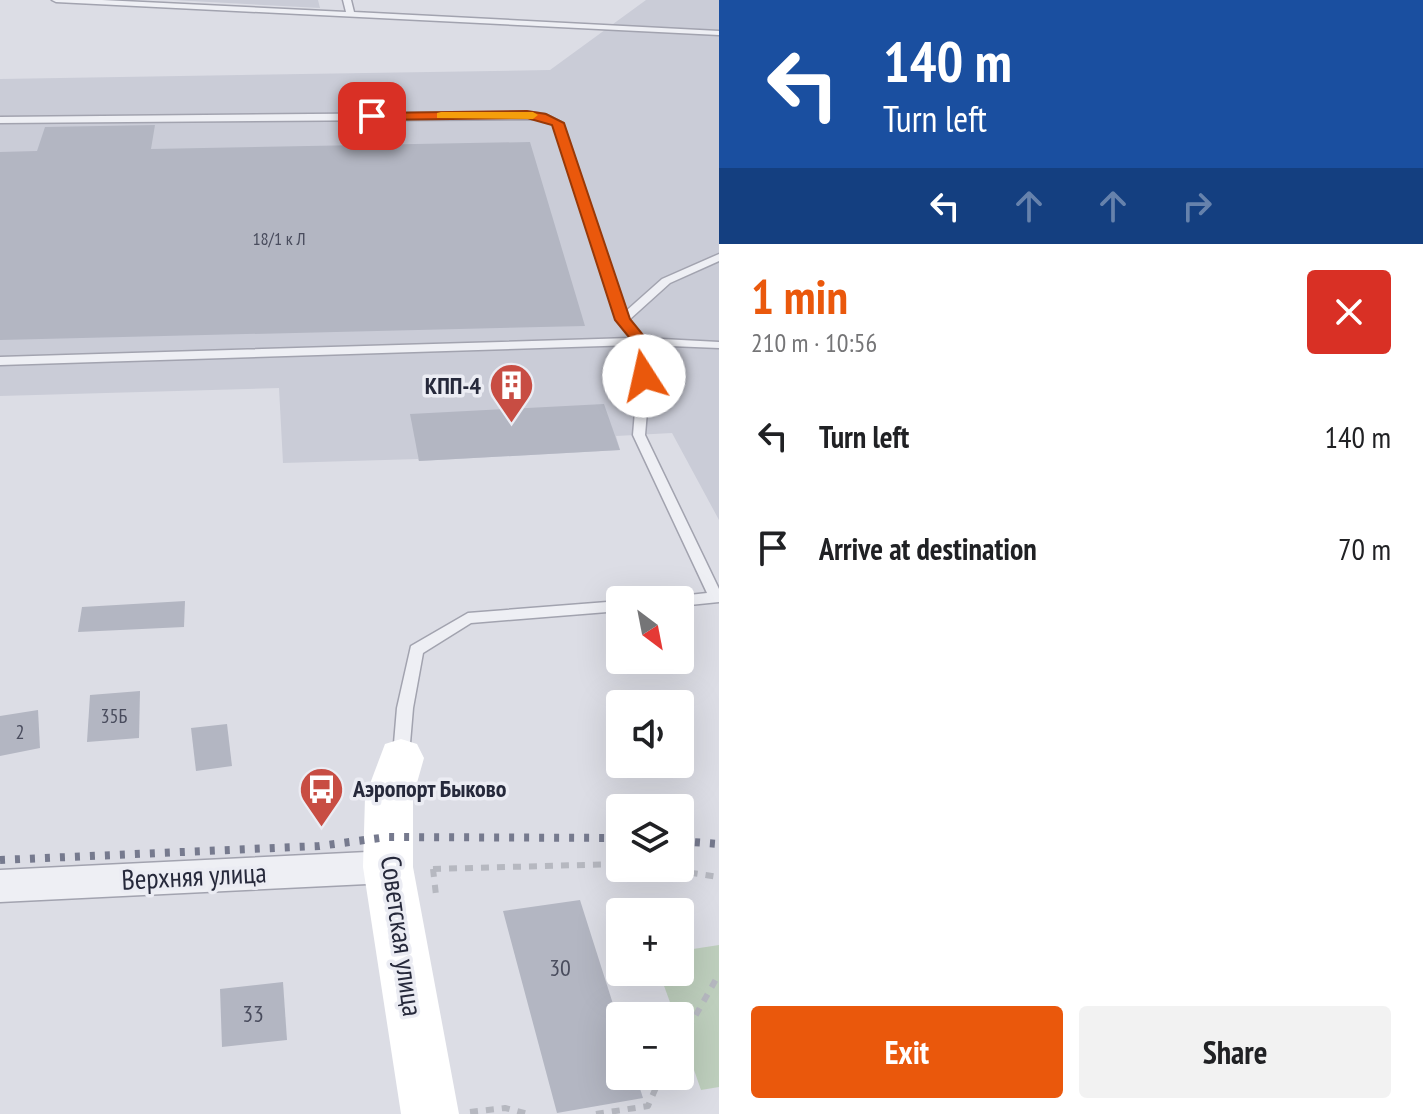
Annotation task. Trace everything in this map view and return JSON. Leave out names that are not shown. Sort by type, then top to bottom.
[{"type":"street","name":"Советская улица","points":[[401,758],[389,797],[388,867],[449,1113]]},
{"type":"street","name":"Верхняя улица","points":[[0,886],[388,867]]},
{"type":"lane","points":[[56,0],[719,33]]},
{"type":"lane","points":[[347,0],[351,16]]},
{"type":"lane","points":[[0,120],[542,116],[558,123],[623,320],[640,341],[644,376],[639,435],[716,598],[694,600]]},
{"type":"lane","points":[[623,320],[666,281],[719,257]]},
{"type":"lane","points":[[0,361],[640,341],[719,345]]},
{"type":"lane","points":[[401,758],[405,708],[416,650],[468,618],[606,607]]},
{"type":"path","points":[[388,867],[606,864]]},
{"type":"path","points":[[694,873],[719,877]]},
{"type":"path","points":[[694,1018],[719,974]]},
{"type":"path","points":[[596,1114],[648,1106],[655,1090]]},
{"type":"path","points":[[449,1113],[505,1108],[528,1114]]},
{"type":"shaded area","points":[[172,0],[318,0],[320,8]]},
{"type":"shaded area","points":[[646,0],[719,0],[719,520],[672,433],[616,436],[620,450],[419,461],[283,463],[279,388],[0,396],[0,79],[550,70]]},
{"type":"green space","points":[[719,945],[719,1087],[701,1090],[694,1070],[694,1002],[670,1002],[664,986],[694,986],[694,949]]},
{"type":"building","points":[[155,125],[151,149],[530,142],[585,326],[0,340],[0,152],[37,151],[45,127]]},
{"type":"building","name":"КПП-4","points":[[604,404],[620,450],[419,461],[410,414]]},
{"type":"building","points":[[185,601],[184,627],[78,632],[82,607]]},
{"type":"building","points":[[140,691],[139,738],[87,742],[90,695]]},
{"type":"building","points":[[38,710],[40,748],[0,756],[0,716]]},
{"type":"building","points":[[227,724],[232,766],[196,771],[191,728]]},
{"type":"building","points":[[580,900],[612,1002],[606,1002],[606,1090],[640,1090],[643,1098],[557,1113],[503,911]]},
{"type":"building","points":[[283,982],[287,1040],[222,1047],[220,989]]},
{"type":"railway","points":[[0,860],[319,846],[388,837],[606,838]]},
{"type":"railway","points":[[694,842],[719,844]]},
{"type":"slow traffic","points":[[441,116],[533,115]]},
{"type":"place","name":"КПП-4","points":[[512,425]]},
{"type":"place","name":"Аэропорт Быково","points":[[322,828]]},
{"type":"route","points":[[372,116],[527,115],[542,116],[558,123],[623,320],[640,341],[644,376]]}]
